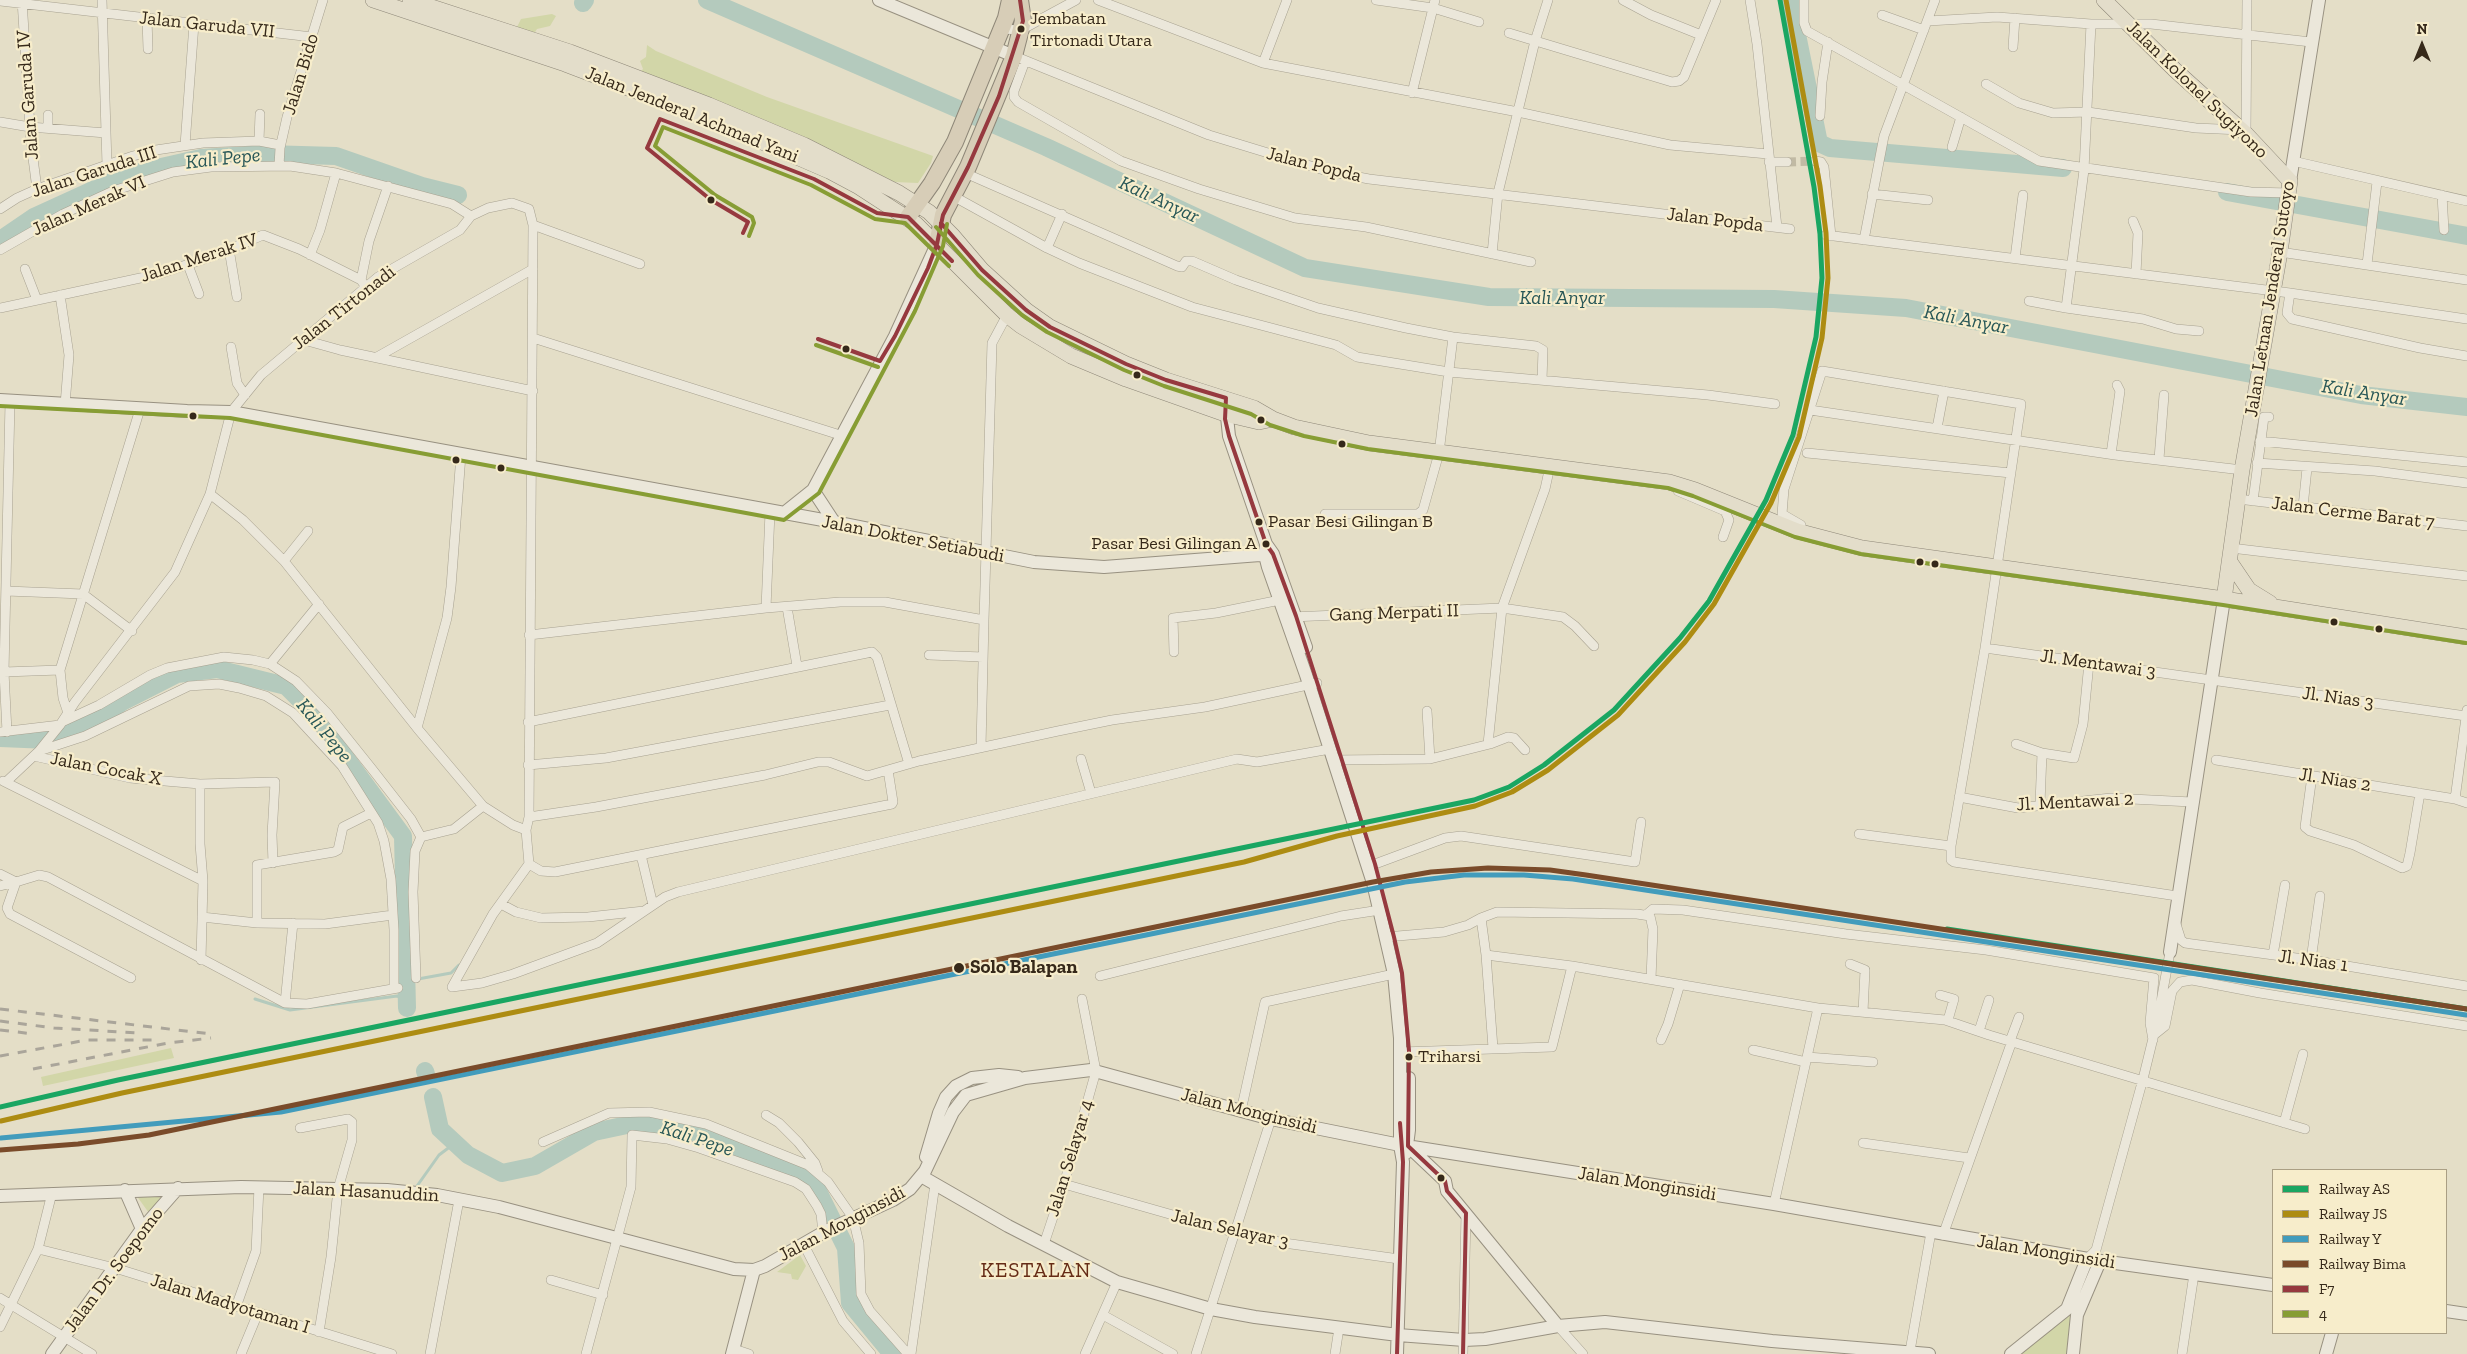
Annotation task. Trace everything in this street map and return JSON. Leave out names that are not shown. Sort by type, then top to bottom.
[{"type":"highway","points":[[908,217],[948,156],[1002,30],[1010,0]]},
{"type":"highway","points":[[937,244],[941,223],[953,196],[999,96],[1020,58],[1023,21],[1020,0]]},
{"type":"main road","name":"Jalan Jenderal Achmad Yani","points":[[373,0],[440,16],[709,105],[804,145],[918,204],[941,223],[982,270],[1026,310],[1050,327],[1166,380],[1226,398],[1260,411],[1273,419],[1306,430],[1336,437],[1439,453],[1669,482],[1695,490],[1797,531],[1839,543],[1918,557],[1996,566],[2467,636]]},
{"type":"main road","name":"Jalan Jenderal Achmad Yani","points":[[410,0],[440,16]]},
{"type":"main road","name":"Jalan Popda","points":[[879,0],[1020,58]]},
{"type":"main road","name":"Jalan Kolonel Sugiyono","points":[[2104,0],[2244,132],[2288,195]]},
{"type":"main road","name":"Jalan Letnan Jenderal Sutoyo","points":[[2224,599],[2230,555],[2246,500],[2242,470],[2280,252],[2319,0]]},
{"type":"main road","name":"Jalan Jenderal Achmad Yani","points":[[533,47],[704,116],[791,154],[859,187],[908,217],[1007,315],[1021,326],[1071,356],[1126,379],[1225,414],[1259,422],[1273,419]]},
{"type":"main road","points":[[776,513],[813,490],[840,435],[898,329],[937,244]]},
{"type":"main road","points":[[955,264],[967,252]]},
{"type":"main road","points":[[1226,398],[1225,414],[1229,436],[1313,684],[1380,910],[1390,937],[1405,1052]]},
{"type":"main road","name":"Jalan Dokter Setiabudi","points":[[5,401],[231,412],[532,469],[834,522],[986,554],[1061,566],[1104,567],[1268,551]]},
{"type":"main road","points":[[813,490],[834,522]]},
{"type":"main road","points":[[1268,551],[1280,600],[1291,617]]},
{"type":"main road","points":[[2230,555],[2249,590],[2262,599],[2284,608]]},
{"type":"main road","points":[[2170,952],[2177,896],[2224,599]]},
{"type":"main road","points":[[1335,756],[1375,864],[1390,937],[1403,983],[1405,1052],[1404,1151],[1399,1259],[1398,1354]]},
{"type":"main road","name":"Jalan Monginsidi","points":[[754,1270],[766,1266],[825,1232],[905,1192],[923,1174],[958,1103],[972,1092],[1025,1078],[1074,1071],[1096,1071],[1271,1119],[1404,1151],[1774,1204],[1937,1233],[2272,1285]]},
{"type":"main road","name":"Jalan Monginsidi","points":[[923,1174],[930,1141],[946,1097],[956,1086],[972,1078],[999,1076],[1025,1078]]},
{"type":"main road","points":[[946,1097],[958,1103]]},
{"type":"main road","points":[[1404,1151],[1445,1180],[1448,1191],[1558,1326]]},
{"type":"main road","points":[[923,1174],[935,1184],[1117,1282],[1211,1309],[1339,1328],[1464,1340],[1485,1339],[1558,1326],[1605,1322],[1772,1341],[1929,1354]]},
{"type":"main road","name":"Jalan Hasanuddin","points":[[0,1196],[259,1186],[386,1190],[459,1200],[617,1237],[734,1269],[754,1270]]},
{"type":"main road","name":"Jalan Dr. Soepomo","points":[[52,1354],[142,1229],[178,1188]]},
{"type":"main road","points":[[125,1190],[142,1229]]},
{"type":"main road","points":[[2073,1354],[2072,1312],[2095,1257]]},
{"type":"main road","points":[[733,1351],[754,1270]]},
{"type":"main road","points":[[2447,1311],[2467,1314]]},
{"type":"main road","points":[[2011,1354],[2072,1312]]},
{"type":"main road","points":[[2326,1354],[2332,1334]]},
{"type":"street","points":[[102,0],[108,164]]},
{"type":"street","name":"Jalan Bido","points":[[280,154],[324,0]]},
{"type":"street","points":[[1002,30],[1021,30],[1076,0]]},
{"type":"street","points":[[1098,0],[1263,63],[1518,112],[1665,144],[1787,162]]},
{"type":"street","points":[[1263,63],[1287,0]]},
{"type":"street","points":[[1376,0],[1434,4],[1479,22]]},
{"type":"street","points":[[1492,254],[1498,193],[1534,42],[1548,0]]},
{"type":"street","points":[[1623,0],[1651,15],[1701,35]]},
{"type":"street","points":[[1509,32],[1534,42],[1672,82],[1684,78],[1716,0]]},
{"type":"street","points":[[1750,0],[1758,44],[1777,227]]},
{"type":"street","points":[[1804,0],[1804,22],[1807,31],[2039,161],[2251,192],[2288,195]]},
{"type":"street","points":[[1864,240],[1882,143],[1935,0]]},
{"type":"street","points":[[1986,84],[2019,103],[2065,114],[2088,112],[2196,128],[2244,132],[2247,0]]},
{"type":"street","name":"Jalan Garuda VII","points":[[0,1],[22,2],[147,19],[288,32],[312,37]]},
{"type":"street","name":"Jalan Garuda IV","points":[[22,2],[30,127],[37,189]]},
{"type":"street","points":[[1412,93],[1434,4]]},
{"type":"street","points":[[1882,15],[1926,26],[1990,17],[2015,18],[2091,24],[2151,24],[2311,42]]},
{"type":"street","points":[[2013,47],[2015,18]]},
{"type":"street","points":[[147,19],[148,49]]},
{"type":"street","points":[[185,145],[194,24]]},
{"type":"street","points":[[2066,308],[2083,181],[2091,24]]},
{"type":"street","points":[[1820,116],[1822,82],[1828,42]]},
{"type":"street","points":[[1020,58],[1014,91],[1014,97],[1018,102],[1122,161],[1199,189],[1295,218],[1366,227],[1531,262]]},
{"type":"street","name":"Jalan Popda","points":[[1020,58],[1209,135],[1300,164],[1369,179],[1790,229]]},
{"type":"street","points":[[259,141],[260,114]]},
{"type":"street","points":[[48,115],[48,128]]},
{"type":"street","points":[[1952,147],[1960,117]]},
{"type":"street","points":[[0,122],[30,127],[106,133]]},
{"type":"street","name":"Jalan Garuda III","points":[[0,209],[17,198],[37,189],[108,164],[133,156],[185,145],[259,141],[280,154]]},
{"type":"street","name":"Jalan Merak VI","points":[[0,250],[63,214],[133,184],[173,172],[280,154],[336,173],[452,204],[471,216]]},
{"type":"street","points":[[1815,161],[1821,162],[1824,167],[1828,235],[2290,293],[2467,319]]},
{"type":"street","points":[[2293,162],[2467,201]]},
{"type":"street","points":[[966,170],[1174,265],[1182,267],[1185,261],[1192,261],[1236,280],[1318,308],[1453,337],[1536,346],[1543,350],[1542,380]]},
{"type":"street","points":[[310,255],[318,238],[336,173]]},
{"type":"street","points":[[2367,264],[2378,182]]},
{"type":"street","points":[[363,284],[370,234],[388,186]]},
{"type":"street","points":[[1872,194],[1928,200]]},
{"type":"street","points":[[2015,258],[2024,194]]},
{"type":"street","points":[[2442,195],[2444,230]]},
{"type":"street","points":[[953,196],[1047,248],[1202,310],[1336,345],[1357,357],[1449,372],[1775,404]]},
{"type":"street","name":"Jalan Tirtonadi","points":[[231,412],[262,375],[304,340],[363,284],[460,230],[471,216],[488,208],[512,203],[529,209],[534,225]]},
{"type":"street","points":[[1047,248],[1062,214]]},
{"type":"street","points":[[2132,221],[2138,233],[2136,274]]},
{"type":"street","points":[[640,264],[534,225],[528,722],[529,816],[526,830],[529,864],[501,904],[452,987],[498,979],[597,944],[653,905],[678,892],[1240,759],[1255,762],[1335,756],[1430,759],[1511,737],[1525,750]]},
{"type":"street","name":"Jalan Merak IV","points":[[0,308],[133,280],[188,265],[263,235],[272,237],[348,272],[363,284]]},
{"type":"street","points":[[229,248],[237,297]]},
{"type":"street","points":[[2280,252],[2467,280]]},
{"type":"street","points":[[188,265],[199,294]]},
{"type":"street","points":[[25,269],[37,300]]},
{"type":"street","points":[[376,357],[533,270]]},
{"type":"street","points":[[2290,293],[2287,313],[2292,319],[2402,344],[2467,356]]},
{"type":"street","points":[[60,295],[69,355],[65,405]]},
{"type":"street","points":[[2029,301],[2143,319],[2176,329],[2199,331]]},
{"type":"street","points":[[981,748],[992,343],[1007,315]]},
{"type":"street","points":[[1325,514],[1420,514],[1426,503],[1439,453],[1453,337]]},
{"type":"street","points":[[533,338],[840,435]]},
{"type":"street","points":[[304,340],[533,391]]},
{"type":"street","points":[[231,347],[237,383],[245,395]]},
{"type":"street","points":[[1839,543],[1782,514],[1784,489],[1822,371],[2021,404],[1985,648],[1951,846],[1952,860],[1954,862],[2177,896]]},
{"type":"street","points":[[2111,454],[2120,391],[2117,385]]},
{"type":"street","points":[[1937,428],[1944,391]]},
{"type":"street","points":[[2159,459],[2164,395]]},
{"type":"street","points":[[5,401],[3,535],[6,592],[4,732],[60,725],[105,702],[150,675],[167,668],[224,658],[253,660],[270,664],[296,681],[328,714],[411,820],[421,837]]},
{"type":"street","points":[[68,713],[63,698],[60,670],[140,409]]},
{"type":"street","points":[[1810,410],[2111,454],[2242,470]]},
{"type":"street","points":[[203,881],[3,782],[38,751],[60,725],[175,572],[210,494],[231,412]]},
{"type":"street","points":[[2246,500],[2258,463],[2264,417],[2269,417]]},
{"type":"street","points":[[2260,441],[2467,462]]},
{"type":"street","points":[[1807,452],[2011,473]]},
{"type":"street","points":[[417,728],[447,618],[461,455]]},
{"type":"street","points":[[2258,463],[2375,472],[2467,483]]},
{"type":"street","points":[[1488,744],[1502,608],[1545,489],[1550,466]]},
{"type":"street","points":[[2303,507],[2307,468]]},
{"type":"street","points":[[1669,482],[1680,492],[1725,510],[1729,520],[1723,537]]},
{"type":"street","points":[[210,494],[243,520],[284,561],[417,728],[483,806],[513,825],[526,830]]},
{"type":"street","name":"Jalan Cerme Barat 7","points":[[2246,500],[2467,526]]},
{"type":"street","points":[[766,608],[776,513]]},
{"type":"street","points":[[284,561],[308,531]]},
{"type":"street","points":[[2230,555],[2467,576]]},
{"type":"street","points":[[6,592],[83,594],[132,630]]},
{"type":"street","points":[[1174,652],[1173,618],[1280,600]]},
{"type":"street","points":[[529,635],[766,608],[840,602],[885,602],[984,620]]},
{"type":"street","points":[[270,664],[319,604]]},
{"type":"street","points":[[787,607],[796,666]]},
{"type":"street","name":"Gang Merpati II","points":[[1291,617],[1502,608],[1563,617],[1575,626],[1594,646]]},
{"type":"street","name":"Jl. Mentawai 3","points":[[1985,648],[2211,680]]},
{"type":"street","points":[[528,722],[872,652],[877,657],[909,764]]},
{"type":"street","points":[[929,655],[983,657]]},
{"type":"street","points":[[2016,744],[2042,753],[2074,758],[2083,724],[2089,663]]},
{"type":"street","points":[[4,672],[60,670]]},
{"type":"street","name":"Jl. Nias 3","points":[[2211,680],[2467,713]]},
{"type":"street","points":[[0,886],[40,875],[48,876],[141,925],[201,960],[285,1003],[307,1004],[396,988],[393,915],[387,855],[378,824],[342,766],[293,713],[266,696],[239,688],[219,684],[189,686],[85,736],[38,751]]},
{"type":"street","points":[[529,816],[596,807],[818,762],[829,762],[867,776],[909,764],[1112,720],[1205,707],[1313,684]]},
{"type":"street","points":[[528,765],[606,758],[890,705]]},
{"type":"street","points":[[1427,711],[1430,759]]},
{"type":"street","points":[[2455,799],[2467,713]]},
{"type":"street","name":"Jalan Cocak X","points":[[38,751],[130,778],[200,784],[275,782],[272,835],[273,863]]},
{"type":"street","points":[[2040,804],[2042,753]]},
{"type":"street","points":[[1081,759],[1091,793]]},
{"type":"street","name":"Jl. Nias 2","points":[[2216,760],[2420,793],[2467,803]]},
{"type":"street","points":[[529,864],[549,872],[892,804],[894,802],[888,770]]},
{"type":"street","points":[[2312,776],[2305,827],[2310,831],[2354,845],[2402,868],[2407,866],[2420,793]]},
{"type":"street","points":[[200,784],[200,844],[203,881],[201,960]]},
{"type":"street","name":"Jl. Mentawai 2","points":[[1959,797],[2018,808],[2040,804],[2122,797],[2192,802]]},
{"type":"street","points":[[421,837],[454,829],[483,806]]},
{"type":"street","points":[[257,923],[257,865],[334,852],[338,850],[343,827],[371,813]]},
{"type":"street","points":[[1375,864],[1445,838],[1461,836],[1636,862],[1641,822]]},
{"type":"street","points":[[1859,834],[1951,846]]},
{"type":"street","points":[[416,978],[413,892],[415,851],[421,837]]},
{"type":"street","points":[[641,855],[653,905]]},
{"type":"street","points":[[0,874],[16,882]]},
{"type":"street","points":[[16,882],[8,908],[10,914],[131,978]]},
{"type":"street","points":[[2273,955],[2285,885]]},
{"type":"street","points":[[2311,960],[2320,896]]},
{"type":"street","points":[[501,904],[516,912],[541,918],[588,917],[644,911]]},
{"type":"street","points":[[1646,915],[1653,909],[1691,911],[1846,934],[1986,950],[2154,978],[2150,1023],[2154,1037]]},
{"type":"street","points":[[1100,976],[1342,916],[1380,910]]},
{"type":"street","points":[[1390,937],[1444,932],[1468,925],[1497,912],[1646,915],[1651,918],[1653,929],[1651,979]]},
{"type":"street","points":[[202,917],[257,923],[293,923],[343,922],[393,915]]},
{"type":"street","points":[[1481,918],[1486,955],[1493,1048]]},
{"type":"street","name":"Jl. Nias 1","points":[[2174,919],[2181,940],[2185,943],[2311,960],[2467,986]]},
{"type":"street","points":[[285,1003],[293,923]]},
{"type":"street","points":[[2095,1257],[2154,1037],[2170,952]]},
{"type":"street","points":[[1486,955],[1572,966],[1818,1008],[1925,1016],[1948,1020],[2011,1041],[2143,1079],[2305,1130]]},
{"type":"street","points":[[1850,964],[1865,970],[1863,1012]]},
{"type":"street","points":[[1405,1052],[1552,1047],[1572,966]]},
{"type":"street","points":[[1241,1111],[1265,1002],[1394,974]]},
{"type":"street","points":[[2154,1037],[2165,1026],[2172,991],[2180,982],[2192,980],[2260,993],[2467,1026]]},
{"type":"street","points":[[1661,1040],[1680,984]]},
{"type":"street","points":[[1940,994],[1954,999],[1948,1020]]},
{"type":"street","points":[[1082,999],[1096,1071]]},
{"type":"street","points":[[1979,1031],[1988,1000]]},
{"type":"street","points":[[1774,1204],[1818,1008]]},
{"type":"street","points":[[1910,1351],[1937,1233],[1969,1158],[2019,1017]]},
{"type":"street","points":[[1753,1050],[1806,1060],[1872,1062]]},
{"type":"street","points":[[2284,1123],[2303,1054]]},
{"type":"street","name":"Jalan Selayar 4","points":[[1044,1244],[1064,1184],[1096,1071]]},
{"type":"street","points":[[543,1142],[609,1113],[619,1111],[660,1113],[721,1129],[792,1158],[818,1171]]},
{"type":"street","points":[[766,1115],[779,1123],[816,1163],[818,1171],[851,1220],[859,1243],[861,1294],[870,1311],[909,1354]]},
{"type":"street","points":[[1196,1354],[1271,1119]]},
{"type":"street","points":[[300,1128],[351,1120],[352,1140],[338,1189],[331,1257],[319,1332]]},
{"type":"street","points":[[586,1354],[631,1187],[632,1135],[667,1139],[699,1148],[795,1182],[806,1189],[817,1206],[825,1232]]},
{"type":"street","points":[[1863,1143],[1969,1158]]},
{"type":"street","points":[[909,1354],[935,1184]]},
{"type":"street","name":"Jalan Selayar 3","points":[[1064,1184],[1236,1233],[1284,1243],[1399,1259]]},
{"type":"street","points":[[236,1306],[256,1251],[259,1186]]},
{"type":"street","points":[[0,1327],[12,1306],[38,1249],[52,1193]]},
{"type":"street","points":[[430,1354],[459,1200]]},
{"type":"street","points":[[1463,1354],[1466,1213]]},
{"type":"street","points":[[804,1245],[843,1321],[871,1354]]},
{"type":"street","name":"Jalan Madyotaman I","points":[[38,1249],[115,1268],[258,1314],[392,1354]]},
{"type":"street","points":[[2182,1354],[2194,1274]]},
{"type":"street","points":[[551,1280],[603,1295]]},
{"type":"street","points":[[1085,1354],[1117,1282]]},
{"type":"street","points":[[0,1298],[92,1354]]},
{"type":"street","points":[[241,1354],[258,1314]]},
{"type":"street","points":[[1103,1315],[1173,1354]]},
{"type":"street","points":[[1558,1326],[1583,1354]]},
{"type":"street","points":[[1335,1354],[1339,1328]]},
{"type":"street","points":[[733,1351],[749,1354]]},
{"type":"green space","points":[[552,14],[556,16],[550,26],[537,29],[533,35],[516,29],[521,19]]},
{"type":"green space","points":[[647,45],[656,51],[767,97],[933,156],[931,163],[918,183],[895,182],[638,74],[643,69],[640,61],[646,57]]},
{"type":"green space","points":[[171,1048],[174,1058],[43,1086],[41,1077]]},
{"type":"green space","points":[[164,1194],[149,1213],[136,1195]]},
{"type":"green space","points":[[800,1255],[806,1266],[798,1280],[792,1279],[791,1274],[777,1272]]},
{"type":"green space","points":[[2071,1310],[2072,1354],[2012,1354]]},
{"type":"waterway","name":"Kali Anyar","points":[[707,0],[1046,147],[1305,268],[1489,297],[1774,299],[1906,308],[2361,395],[2467,407]]},
{"type":"waterway","points":[[1790,0],[1819,143],[1830,148],[2063,168]]},
{"type":"waterway","name":"Kali Pepe","points":[[0,240],[34,217],[126,175],[201,158],[266,154],[336,156],[422,186],[458,195]]},
{"type":"waterway","points":[[2227,192],[2467,236]]},
{"type":"waterway","name":"Kali Pepe","points":[[0,738],[49,740],[103,716],[122,702],[177,674],[217,669],[286,686],[312,712],[403,836],[407,1008]]},
{"type":"waterway","points":[[407,981],[451,973],[459,965]]},
{"type":"waterway","points":[[255,999],[290,1010],[397,996],[406,999]]},
{"type":"waterway","name":"Kali Pepe","points":[[433,1097],[440,1129],[468,1155],[502,1173],[535,1166],[594,1132],[641,1122],[697,1135],[813,1181],[846,1248],[850,1303],[892,1354]]},
{"type":"waterway","points":[[417,1186],[439,1155],[455,1143]]},
{"type":"tunnel","points":[[1787,162],[1815,161]]},
{"type":"railway","points":[[0,1009],[211,1034]]},
{"type":"railway","points":[[0,1021],[54,1028],[139,1033]]},
{"type":"railway","points":[[0,1030],[34,1034]]},
{"type":"railway","points":[[33,1069],[168,1043],[211,1038]]},
{"type":"railway","points":[[0,1056],[87,1040],[155,1040]]},
{"type":"rail line","name":"AS","points":[[0,1107],[118,1080],[1474,800],[1509,787],[1544,765],[1614,710],[1680,638],[1709,601],[1766,500],[1793,435],[1816,337],[1822,278],[1820,234],[1814,187],[1780,0]]},
{"type":"rail line","name":"JS","points":[[1,1121],[122,1093],[1244,862],[1337,836],[1475,806],[1512,792],[1548,770],[1618,715],[1685,642],[1714,604],[1771,503],[1799,437],[1822,338],[1828,278],[1826,233],[1820,186],[1786,0]]},
{"type":"rail line","name":"Bima","points":[[0,1150],[78,1144],[149,1135],[1373,882],[1431,872],[1488,868],[1550,870],[1586,875],[2467,1009]]},
{"type":"rail line","name":"Y","points":[[1,1138],[281,1112],[1405,882],[1464,875],[1524,875],[1573,879],[2466,1015]]},
{"type":"rail line","name":"AS","points":[[1947,929],[2467,1009]]},
{"type":"transit line","name":"F7","points":[[818,339],[880,361],[895,336],[928,268],[937,244],[943,215],[968,167],[999,96],[1023,21],[1020,0]]},
{"type":"transit line","name":"F7","points":[[743,233],[748,222],[711,200],[647,148],[660,119],[814,179],[877,213],[908,217],[952,261]]},
{"type":"transit line","name":"4","points":[[749,236],[754,223],[752,217],[715,195],[655,146],[663,127],[811,185],[875,219],[905,223],[949,266]]},
{"type":"transit line","name":"F7","points":[[941,223],[982,270],[1026,310],[1050,327],[1126,364],[1166,380],[1226,398],[1225,419],[1229,436],[1266,544],[1273,554],[1296,616],[1375,864],[1394,937],[1402,973],[1409,1051],[1408,1146],[1445,1181],[1447,1191],[1466,1213],[1463,1354]]},
{"type":"transit line","name":"4","points":[[0,406],[230,418],[784,520],[819,493],[915,311],[943,246],[947,224]]},
{"type":"transit line","name":"4","points":[[936,227],[978,275],[1022,315],[1047,332],[1124,370],[1164,386],[1251,414],[1270,425],[1304,436],[1368,449],[1668,488],[1693,496],[1795,537],[1861,554],[2223,605],[2466,643]]},
{"type":"transit line","name":"4","points":[[816,345],[878,367]]},
{"type":"transit line","name":"F7","points":[[1397,1354],[1403,1162],[1400,1123]]},
{"type":"place","name":"Jembatan Tirtonadi Utara","points":[[1021,29]]},
{"type":"place","name":"Pasar Besi Gilingan B","points":[[1259,522]]},
{"type":"place","name":"Pasar Besi Gilingan A","points":[[1266,544]]},
{"type":"place","name":"Solo Balapan","points":[[959,968]]},
{"type":"place","name":"Triharsi","points":[[1409,1057]]},
{"type":"district","name":"KESTALAN","points":[[1036,1271]]}]
